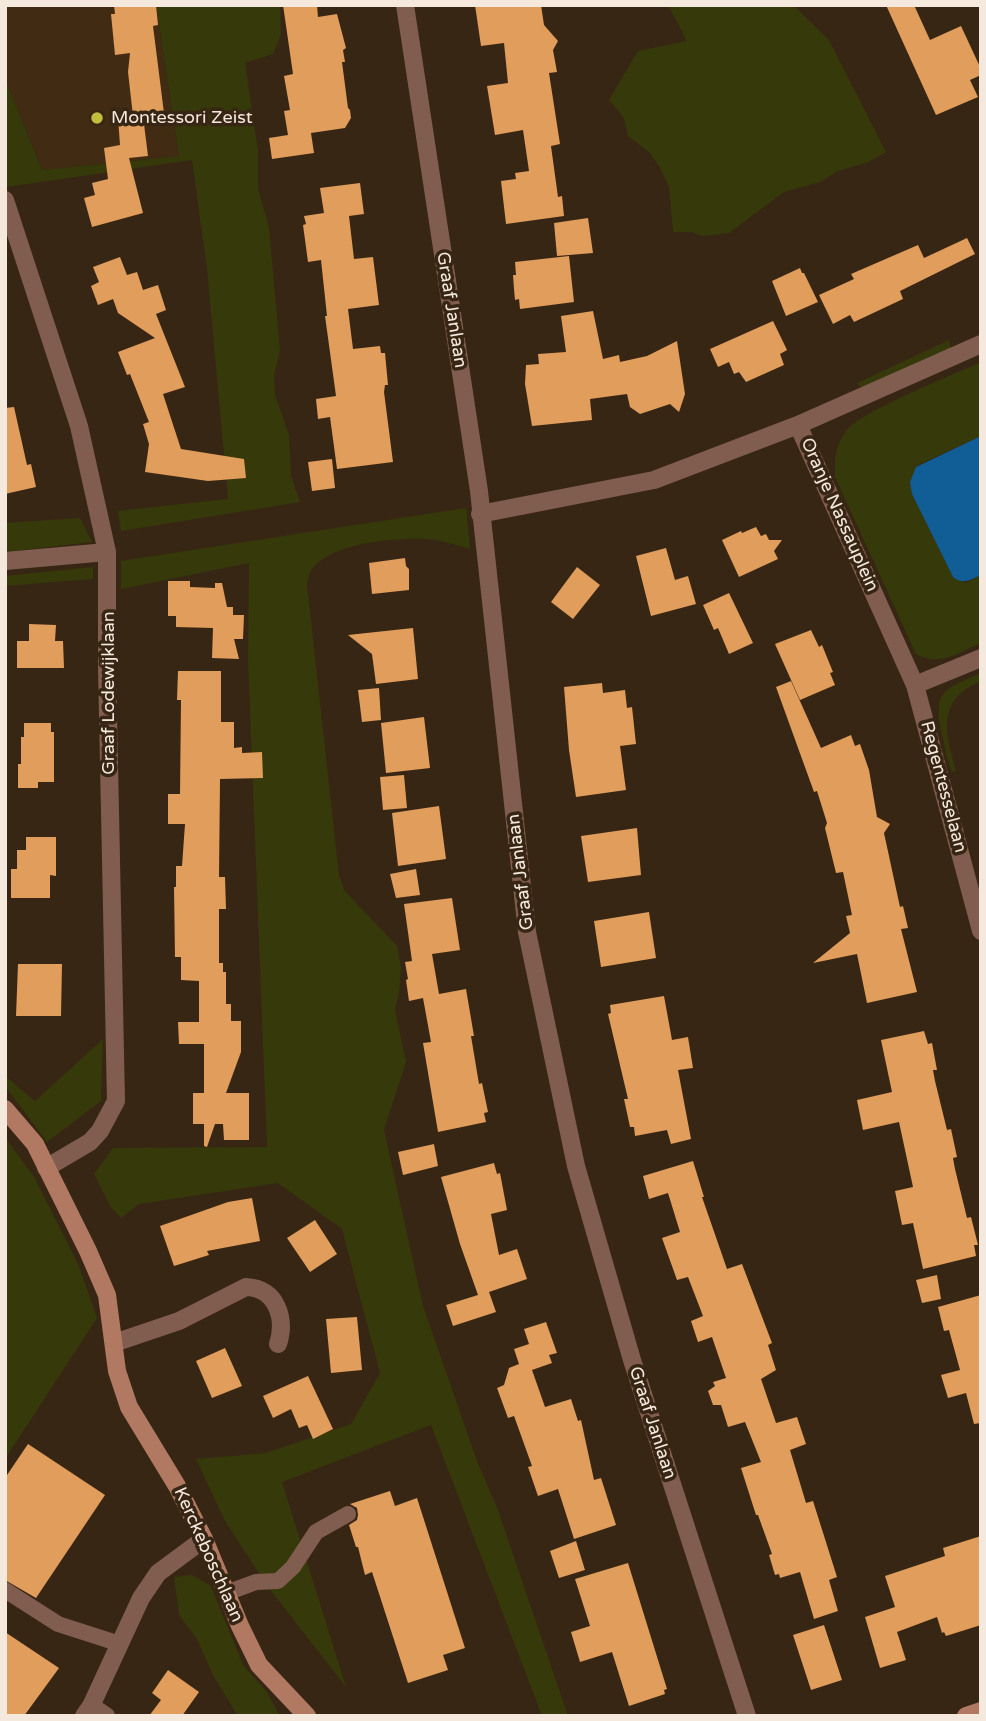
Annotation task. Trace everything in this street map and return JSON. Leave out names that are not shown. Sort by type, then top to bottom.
[{"type":"street","name":"Graaf Janlaan","points":[[405,5],[479,492],[527,932],[576,1166],[632,1360],[747,1716]]},
{"type":"street","name":"Graaf Lodewijklaan","points":[[5,200],[79,426],[107,552],[116,1101],[100,1131],[90,1142],[46,1168]]},
{"type":"street","name":"Oranje Nassauplein","points":[[915,685],[798,425],[981,344]]},
{"type":"street","points":[[480,514],[654,480],[798,425]]},
{"type":"street","points":[[5,561],[107,552]]},
{"type":"street","points":[[915,685],[981,658]]},
{"type":"street","name":"Regentesselaan","points":[[915,685],[981,931]]},
{"type":"street","name":"Kerckeboschlaan","points":[[5,1109],[35,1144],[107,1295],[117,1371],[129,1408],[177,1486],[204,1539],[259,1665],[307,1716]]},
{"type":"street","points":[[114,1343],[179,1321],[246,1287],[257,1287],[268,1295],[282,1321],[278,1344]]},
{"type":"street","points":[[93,1713],[141,1598],[158,1573],[204,1539]]},
{"type":"street","points":[[966,1716],[981,1711]]},
{"type":"lane","points":[[226,1593],[256,1582],[278,1581],[293,1567],[316,1532],[348,1514]]},
{"type":"lane","points":[[5,1590],[58,1624],[120,1644]]},
{"type":"shaded area","name":"Montessori Zeist","points":[[5,5],[156,5],[179,156],[42,170],[5,79]]},
{"type":"green space","points":[[156,5],[280,5],[281,35],[273,54],[245,63],[258,151],[258,189],[269,227],[280,351],[274,375],[275,395],[289,435],[291,476],[300,502],[121,531],[118,511],[228,499],[207,269],[192,160],[6,187],[5,79],[42,170],[179,156]]},
{"type":"green space","points":[[668,5],[793,5],[829,40],[886,152],[866,163],[838,171],[820,182],[784,192],[729,233],[703,236],[691,232],[673,232],[669,187],[660,168],[650,153],[628,136],[624,118],[609,100],[638,51],[687,41]]},
{"type":"green space","points":[[949,340],[951,350],[864,390],[857,383]]},
{"type":"green space","points":[[981,362],[981,436],[916,466],[912,494],[953,577],[966,583],[981,575],[981,643],[949,657],[925,658],[916,654],[835,477],[836,453],[846,431],[869,414]]},
{"type":"green space","points":[[466,508],[470,549],[427,539],[398,539],[349,547],[322,560],[311,571],[307,585],[339,875],[344,890],[397,946],[401,967],[395,1009],[406,1062],[384,1130],[423,1306],[477,1461],[498,1510],[568,1716],[542,1716],[431,1425],[282,1482],[346,1687],[268,1587],[225,1521],[196,1459],[266,1453],[351,1424],[380,1373],[342,1229],[278,1183],[139,1204],[121,1218],[110,1206],[94,1174],[113,1148],[267,1147],[248,659],[249,563],[121,589],[121,561]]},
{"type":"green space","points":[[80,518],[92,542],[5,552],[5,523]]},
{"type":"green space","points":[[93,567],[93,579],[5,586],[5,576]]},
{"type":"green space","points":[[981,673],[981,681],[967,689],[950,708],[947,730],[956,771],[952,772],[939,719],[940,700],[950,688]]},
{"type":"green space","points":[[103,1039],[101,1101],[47,1142],[5,1086],[5,1076],[35,1101]]},
{"type":"green space","points":[[5,1137],[34,1177],[78,1264],[97,1318],[5,1459]]},
{"type":"green space","points":[[192,1575],[211,1586],[243,1665],[266,1691],[280,1716],[238,1716],[214,1677],[197,1639],[179,1615],[174,1577]]},
{"type":"water","points":[[981,436],[981,575],[960,581],[953,577],[912,494],[910,482],[916,467]]},
{"type":"building","points":[[114,5],[156,5],[158,25],[153,26],[164,113],[143,116],[148,156],[129,158],[143,213],[92,227],[84,198],[95,195],[92,183],[108,179],[104,148],[120,145],[118,118],[133,116],[128,72],[130,53],[115,55],[111,14],[115,14]]},
{"type":"building","points":[[283,5],[317,5],[318,17],[337,14],[346,48],[343,50],[345,62],[342,62],[351,118],[345,128],[311,133],[314,153],[272,159],[269,138],[288,135],[284,111],[290,110],[284,76],[293,74]]},
{"type":"building","points":[[475,5],[541,5],[544,25],[558,41],[553,50],[557,72],[549,73],[560,144],[551,146],[558,197],[562,196],[564,216],[506,224],[501,181],[516,179],[515,173],[529,171],[523,130],[495,135],[487,86],[508,83],[504,43],[481,46]]},
{"type":"building","points":[[886,5],[914,5],[930,40],[961,26],[981,69],[981,75],[970,80],[978,97],[936,115]]},
{"type":"building","points":[[360,183],[364,214],[349,216],[354,259],[373,257],[379,305],[348,309],[353,349],[380,346],[381,353],[385,353],[388,385],[385,385],[384,392],[393,462],[337,469],[330,417],[318,419],[316,399],[336,396],[325,316],[321,260],[308,262],[303,225],[306,224],[304,216],[324,213],[320,188]]},
{"type":"building","points":[[588,218],[593,253],[557,256],[554,223]]},
{"type":"building","points":[[967,238],[975,254],[900,291],[903,299],[854,322],[850,315],[833,324],[819,295],[854,279],[851,274],[918,245],[924,258]]},
{"type":"building","points":[[569,256],[574,302],[520,309],[519,299],[515,300],[515,262]]},
{"type":"building","points":[[120,257],[127,275],[137,272],[143,290],[158,285],[166,310],[156,314],[185,387],[163,394],[181,449],[244,459],[246,478],[208,481],[145,472],[149,444],[143,424],[149,422],[118,352],[155,338],[118,313],[113,299],[98,305],[91,286],[99,282],[93,267]]},
{"type":"building","points":[[800,268],[818,302],[786,316],[772,281]]},
{"type":"building","points":[[593,311],[603,359],[619,355],[620,362],[647,356],[677,341],[685,394],[679,412],[670,404],[640,414],[630,407],[627,394],[590,399],[592,420],[532,426],[525,384],[526,365],[539,364],[538,354],[566,352],[561,316]]},
{"type":"building","points":[[773,321],[787,350],[780,354],[784,365],[746,382],[739,372],[734,374],[729,362],[718,367],[710,349]]},
{"type":"building","points":[[14,407],[27,465],[31,464],[36,487],[5,494],[5,408]]},
{"type":"building","points":[[332,459],[335,488],[312,491],[308,462]]},
{"type":"building","points":[[756,527],[761,536],[766,534],[769,540],[782,540],[774,551],[778,559],[739,577],[722,540]]},
{"type":"building","points":[[666,548],[675,580],[688,576],[696,604],[651,616],[636,556]]},
{"type":"building","points":[[405,558],[409,569],[409,590],[372,594],[369,563]]},
{"type":"building","points":[[577,567],[600,585],[573,619],[551,602]]},
{"type":"building","points":[[168,581],[190,581],[190,587],[215,588],[215,583],[222,583],[227,607],[233,607],[233,615],[244,615],[243,639],[234,639],[239,659],[212,658],[213,628],[176,627],[176,616],[168,616]]},
{"type":"building","points":[[729,593],[753,643],[729,654],[718,628],[714,630],[703,605]]},
{"type":"building","points":[[29,624],[56,625],[55,641],[63,641],[64,668],[17,668],[17,641],[29,641]]},
{"type":"building","points":[[413,628],[418,679],[376,684],[372,654],[348,635]]},
{"type":"building","points":[[811,630],[819,647],[822,645],[833,672],[830,673],[835,685],[800,700],[775,644]]},
{"type":"building","points":[[178,671],[221,671],[221,722],[234,722],[234,748],[242,747],[242,753],[262,752],[263,778],[220,779],[219,877],[225,877],[226,909],[219,909],[219,963],[223,963],[223,972],[226,972],[226,1004],[231,1004],[231,1021],[241,1021],[241,1052],[226,1093],[249,1093],[249,1140],[224,1140],[223,1124],[215,1124],[207,1147],[204,1146],[204,1124],[193,1124],[193,1093],[204,1093],[204,1044],[179,1044],[178,1022],[199,1022],[199,981],[181,980],[181,957],[175,957],[174,887],[176,866],[182,866],[185,824],[168,824],[168,794],[180,794],[181,700],[177,700]]},
{"type":"building","points":[[791,681],[821,748],[851,735],[855,746],[860,744],[869,770],[877,817],[890,824],[884,833],[900,907],[903,906],[908,928],[901,929],[917,992],[867,1003],[857,954],[813,963],[850,933],[846,916],[852,915],[843,872],[836,873],[825,828],[827,823],[817,791],[814,792],[776,687]]},
{"type":"building","points":[[602,683],[603,693],[625,690],[627,708],[632,707],[636,744],[620,746],[626,790],[576,797],[564,687]]},
{"type":"building","points":[[379,688],[381,720],[362,722],[358,690]]},
{"type":"building","points":[[424,717],[430,768],[386,773],[381,723]]},
{"type":"building","points":[[24,723],[51,723],[51,732],[54,732],[54,782],[38,782],[38,788],[18,788],[18,764],[21,764]]},
{"type":"building","points":[[404,775],[407,808],[383,810],[380,777]]},
{"type":"building","points":[[439,806],[446,859],[398,866],[392,813]]},
{"type":"building","points":[[637,828],[641,875],[588,882],[581,836]]},
{"type":"building","points":[[26,837],[56,837],[56,876],[50,875],[50,898],[11,898],[11,869],[17,869],[17,850],[26,850]]},
{"type":"building","points":[[416,869],[420,895],[396,898],[390,874]]},
{"type":"building","points":[[452,898],[460,950],[432,954],[439,994],[466,989],[479,1084],[482,1083],[488,1112],[484,1113],[486,1122],[438,1132],[423,1043],[431,1042],[423,998],[409,1001],[405,962],[412,961],[404,904]]},
{"type":"building","points":[[649,912],[656,958],[601,967],[594,921]]},
{"type":"building","points":[[18,964],[62,964],[61,1016],[16,1016]]},
{"type":"building","points":[[664,996],[672,1040],[688,1037],[693,1068],[678,1070],[691,1139],[671,1144],[667,1130],[635,1136],[634,1127],[630,1127],[624,1099],[628,1099],[608,1014],[611,1013],[610,1005]]},
{"type":"building","points":[[924,1031],[928,1044],[932,1043],[937,1070],[933,1070],[935,1081],[957,1157],[953,1158],[955,1169],[967,1218],[971,1217],[978,1245],[974,1245],[976,1256],[923,1269],[913,1223],[902,1225],[895,1191],[913,1187],[899,1122],[863,1130],[857,1100],[892,1092],[881,1040]]},
{"type":"building","points":[[434,1144],[438,1166],[403,1175],[398,1152]]},
{"type":"building","points":[[693,1161],[702,1197],[727,1269],[742,1264],[772,1343],[768,1345],[776,1370],[761,1379],[776,1423],[797,1417],[806,1444],[790,1450],[806,1503],[813,1501],[837,1577],[829,1580],[838,1611],[814,1619],[800,1572],[780,1578],[779,1574],[775,1575],[769,1555],[772,1554],[741,1468],[761,1462],[745,1422],[728,1427],[721,1405],[713,1405],[708,1391],[715,1386],[713,1382],[726,1378],[712,1337],[698,1342],[691,1321],[703,1316],[688,1277],[677,1280],[662,1238],[680,1232],[668,1193],[649,1199],[643,1176]]},
{"type":"building","points":[[494,1163],[497,1174],[500,1173],[507,1210],[491,1214],[499,1255],[517,1249],[527,1279],[489,1292],[496,1312],[453,1326],[446,1305],[478,1295],[441,1177]]},
{"type":"building","points":[[252,1198],[260,1241],[207,1251],[209,1255],[174,1266],[160,1226],[228,1202]]},
{"type":"building","points":[[315,1220],[337,1254],[310,1272],[287,1238]]},
{"type":"building","points":[[937,1275],[941,1299],[922,1303],[916,1280]]},
{"type":"building","points":[[981,1295],[981,1423],[974,1424],[966,1393],[948,1398],[941,1375],[960,1370],[949,1330],[944,1331],[938,1307]]},
{"type":"building","points":[[357,1317],[362,1370],[331,1373],[326,1319]]},
{"type":"building","points":[[546,1322],[557,1353],[549,1355],[552,1363],[532,1370],[545,1407],[571,1399],[578,1421],[581,1420],[594,1480],[601,1478],[616,1525],[574,1539],[558,1489],[538,1496],[528,1467],[532,1466],[514,1416],[508,1418],[497,1388],[504,1385],[509,1368],[519,1364],[514,1349],[529,1344],[524,1329]]},
{"type":"building","points":[[225,1348],[242,1386],[212,1398],[196,1361]]},
{"type":"building","points":[[308,1376],[333,1429],[313,1439],[307,1425],[299,1428],[291,1409],[273,1418],[263,1396]]},
{"type":"building","points":[[28,1444],[105,1495],[36,1598],[5,1580],[5,1478]]},
{"type":"building","points":[[390,1491],[395,1506],[417,1498],[465,1648],[443,1655],[448,1670],[408,1683],[372,1572],[365,1575],[349,1525],[357,1520],[358,1515],[357,1508],[350,1504]]},
{"type":"building","points":[[981,1536],[981,1625],[946,1636],[942,1633],[937,1617],[897,1632],[906,1660],[880,1668],[865,1617],[895,1607],[885,1576],[945,1556],[943,1548]]},
{"type":"building","points":[[576,1541],[585,1570],[559,1578],[550,1551]]},
{"type":"building","points":[[628,1563],[667,1689],[664,1690],[665,1694],[629,1706],[612,1652],[580,1662],[571,1632],[590,1626],[575,1579]]},
{"type":"building","points":[[824,1625],[842,1680],[811,1690],[793,1635]]},
{"type":"building","points":[[5,1632],[59,1668],[24,1716],[5,1716]]},
{"type":"building","points":[[168,1670],[199,1692],[182,1716],[149,1716],[161,1700],[152,1693]]},
{"type":"place","name":"Montessori Zeist","points":[[97,118]]}]
